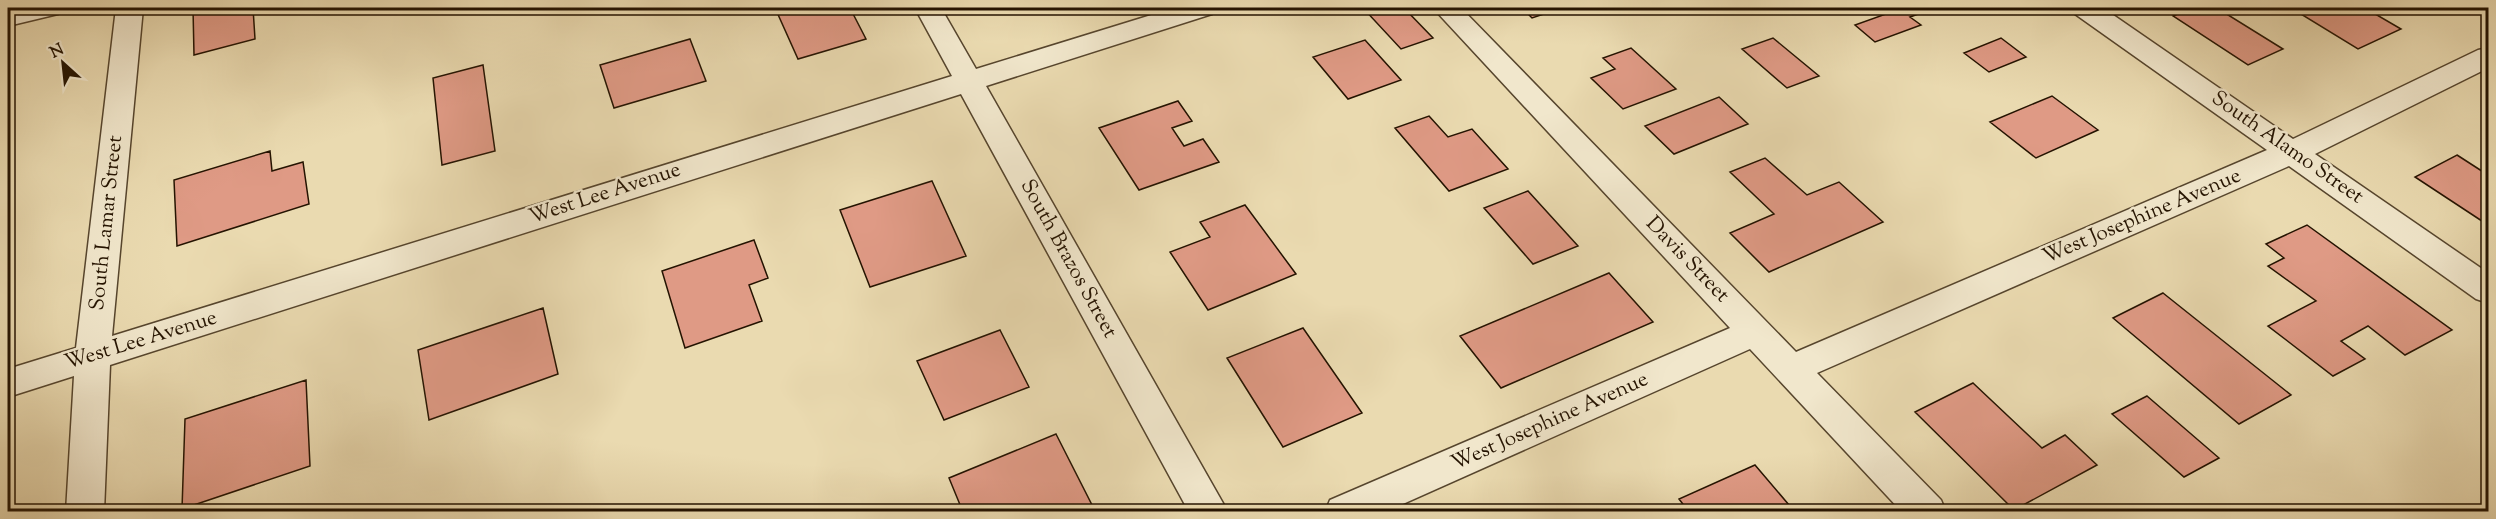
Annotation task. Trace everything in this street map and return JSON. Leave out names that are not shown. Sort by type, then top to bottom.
[{"type":"street","points":[[8,17],[48,8]]},
{"type":"street","name":"South Lamar Street","points":[[85,512],[93,356],[129,8]]},
{"type":"street","name":"South Brazos Street","points":[[928,8],[1209,512]]},
{"type":"street","name":"West Lee Avenue","points":[[8,382],[968,79],[1202,8]]},
{"type":"street","name":"Davis Street","points":[[1446,8],[1928,512]]},
{"type":"street","name":"South Alamo Street","points":[[2085,8],[2488,290]]},
{"type":"street","name":"West Josephine Avenue","points":[[1791,369],[2292,152],[2488,57]]},
{"type":"street","name":"West Josephine Avenue","points":[[1344,512],[1756,332]]},
{"type":"building","points":[[193,8],[253,8],[255,39],[194,55]]},
{"type":"building","points":[[850,8],[866,39],[798,59],[776,10]]},
{"type":"building","points":[[1363,8],[1404,8],[1433,38],[1401,49]]},
{"type":"building","points":[[1522,8],[1562,8],[1532,18]]},
{"type":"building","points":[[1935,8],[1910,17],[1921,25],[1875,42],[1855,25],[1900,9]]},
{"type":"building","points":[[2193,8],[2217,8],[2283,49],[2248,65],[2173,16]]},
{"type":"building","points":[[2291,8],[2365,8],[2401,29],[2358,49]]},
{"type":"building","points":[[1773,38],[1819,76],[1787,88],[1742,49]]},
{"type":"building","points":[[2001,38],[2026,57],[1989,72],[1964,53]]},
{"type":"building","points":[[690,39],[706,81],[614,108],[600,65]]},
{"type":"building","points":[[1365,40],[1401,80],[1348,99],[1313,57]]},
{"type":"building","points":[[1631,48],[1676,89],[1623,109],[1591,78],[1615,69],[1603,58]]},
{"type":"building","points":[[483,65],[495,151],[442,165],[433,78]]},
{"type":"building","points":[[2052,96],[2098,130],[2036,158],[1990,122]]},
{"type":"building","points":[[1719,97],[1748,124],[1674,154],[1645,126]]},
{"type":"building","points":[[1178,101],[1192,121],[1172,128],[1184,146],[1203,139],[1219,162],[1139,190],[1099,128]]},
{"type":"building","points":[[1429,116],[1448,137],[1472,129],[1508,169],[1449,191],[1395,128]]},
{"type":"building","points":[[270,151],[272,171],[303,162],[309,204],[177,246],[174,180]]},
{"type":"building","points":[[2457,155],[2488,175],[2488,225],[2415,177]]},
{"type":"building","points":[[1765,158],[1807,195],[1839,182],[1883,222],[1769,272],[1730,233],[1774,214],[1730,172]]},
{"type":"building","points":[[932,181],[966,256],[870,287],[840,210]]},
{"type":"building","points":[[1528,191],[1578,246],[1533,264],[1484,208]]},
{"type":"building","points":[[1245,205],[1296,274],[1208,310],[1170,252],[1210,237],[1200,222]]},
{"type":"building","points":[[2307,225],[2452,330],[2405,355],[2368,326],[2341,341],[2365,359],[2333,376],[2268,326],[2316,301],[2268,266],[2284,258],[2266,244]]},
{"type":"building","points":[[754,240],[768,278],[749,285],[762,321],[685,348],[662,271]]},
{"type":"building","points":[[1609,273],[1653,322],[1501,388],[1460,336]]},
{"type":"building","points":[[2163,293],[2291,395],[2239,424],[2113,318]]},
{"type":"building","points":[[543,308],[558,374],[429,420],[418,350]]},
{"type":"building","points":[[1303,328],[1362,413],[1283,447],[1227,358]]},
{"type":"building","points":[[1000,330],[1029,387],[944,420],[917,361]]},
{"type":"building","points":[[306,380],[310,466],[182,509],[185,419]]},
{"type":"building","points":[[1973,383],[2042,448],[2065,435],[2097,465],[2014,510],[1915,412]]},
{"type":"building","points":[[2147,396],[2219,458],[2184,477],[2112,414]]},
{"type":"building","points":[[1056,434],[1093,507],[1082,512],[963,512],[949,478]]},
{"type":"building","points":[[1755,465],[1795,512],[1689,512],[1679,499]]}]
